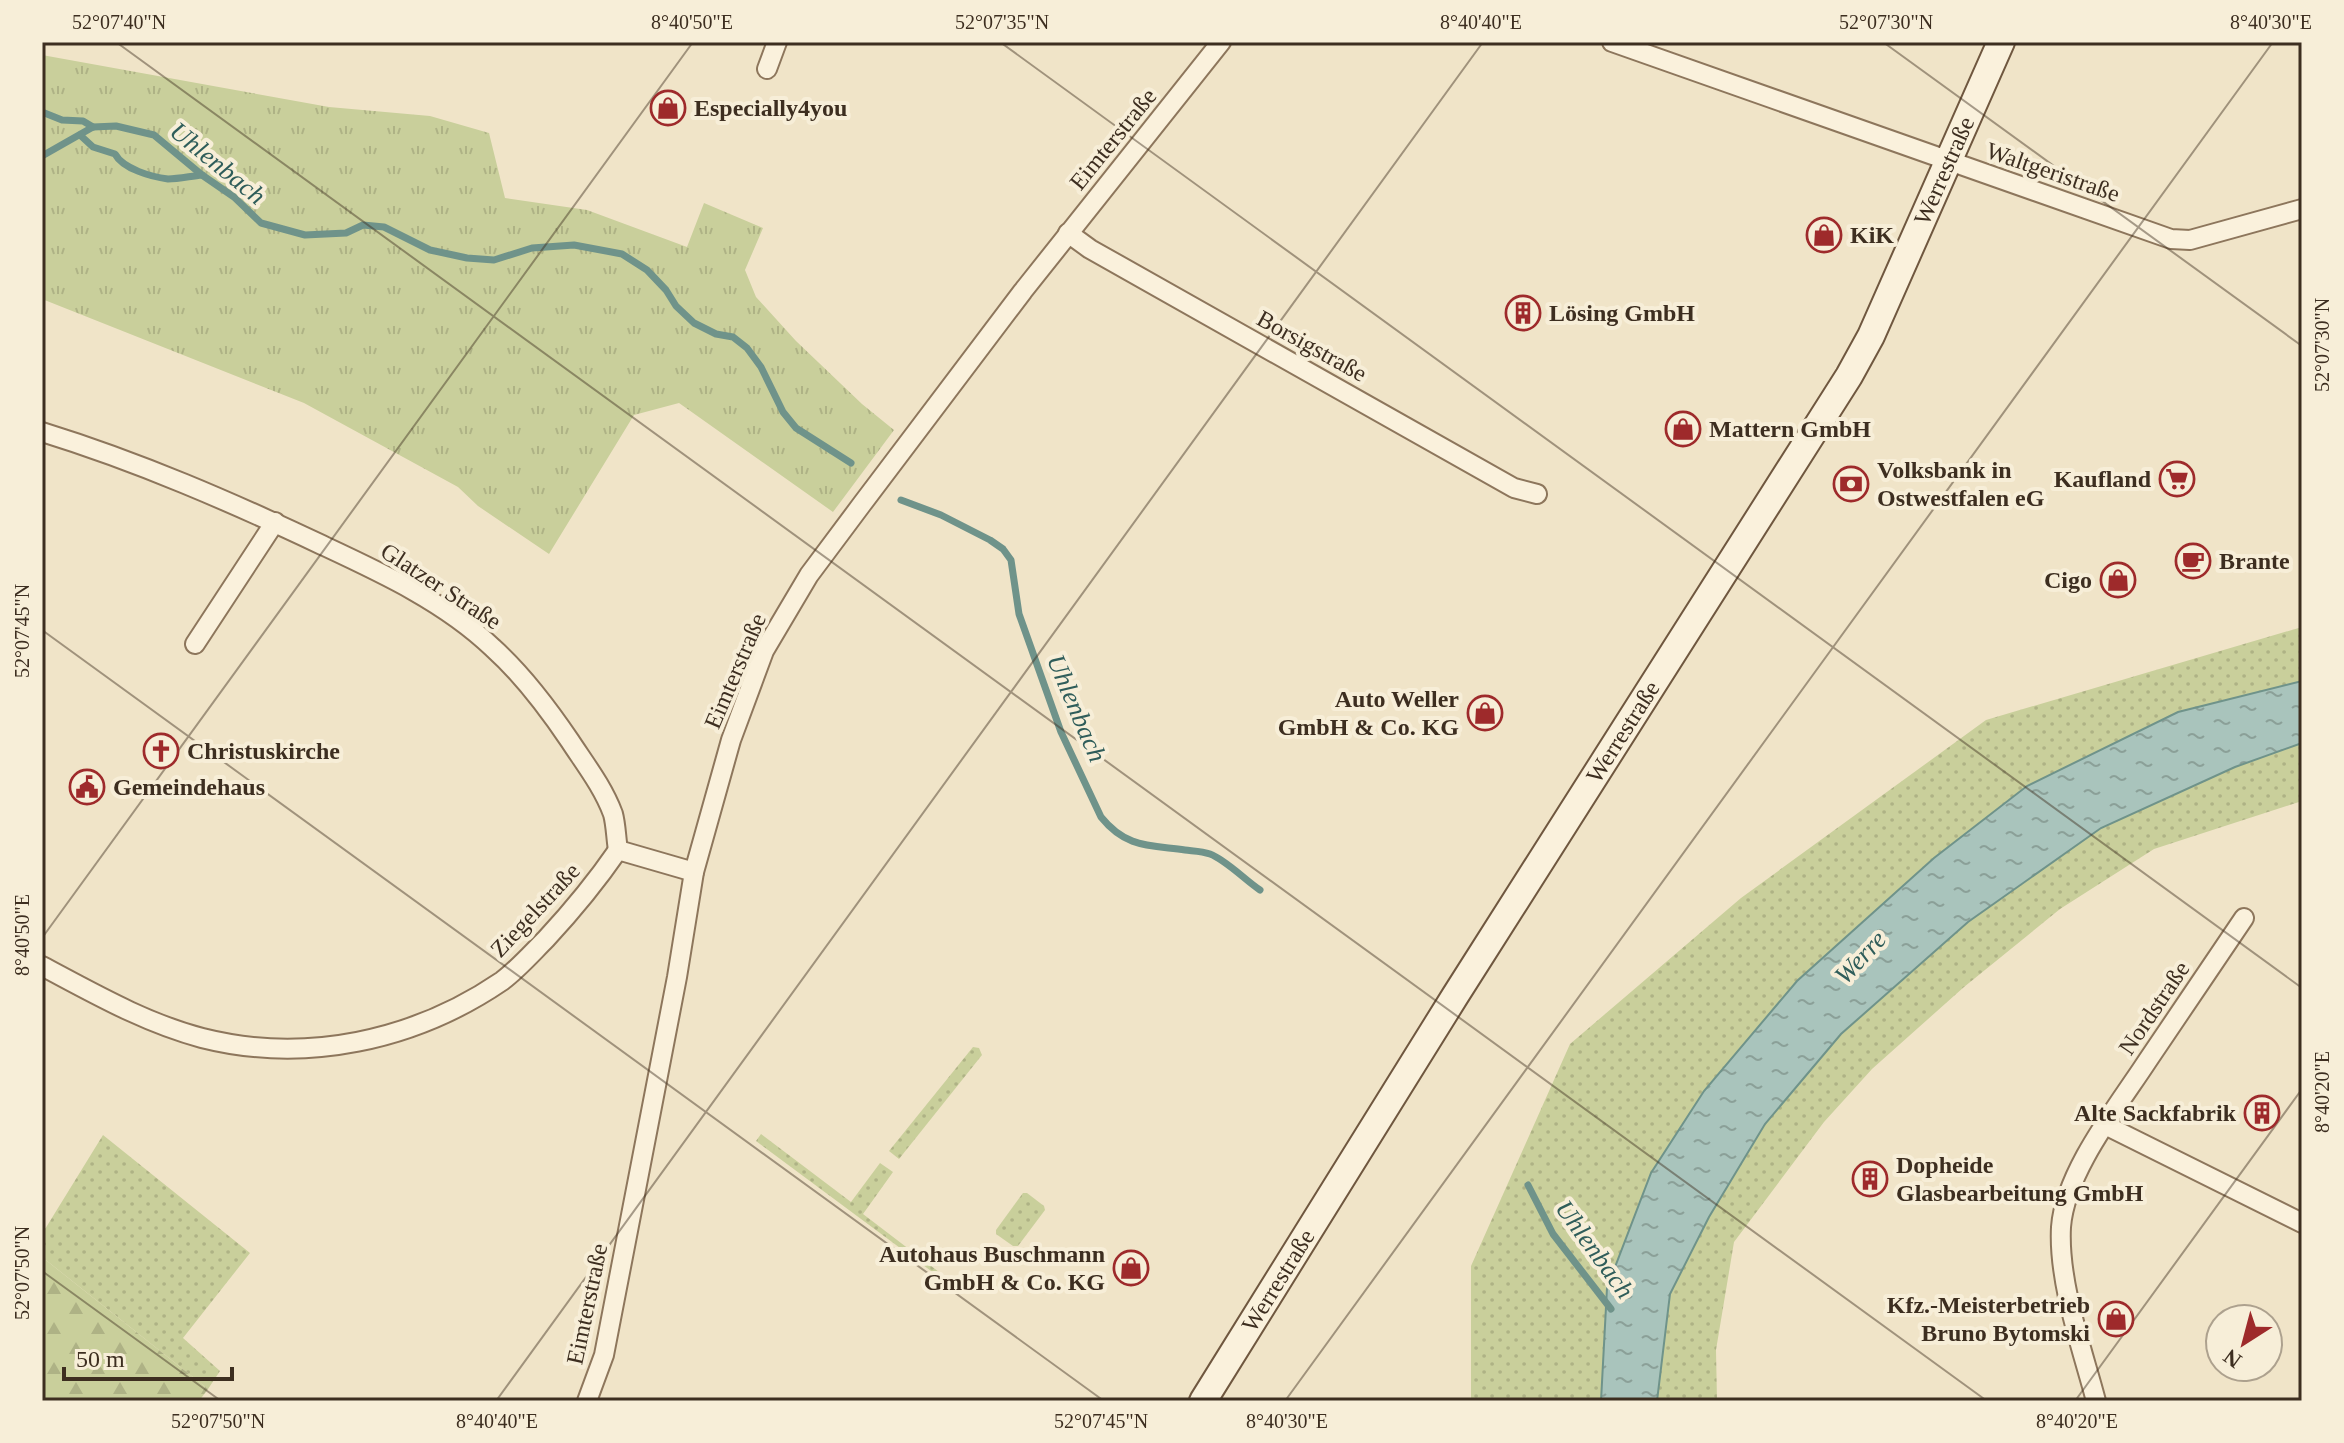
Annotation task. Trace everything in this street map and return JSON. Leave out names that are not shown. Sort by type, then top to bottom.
[{"type":"main road","name":"Werrestraße","points":[[1203,1401],[1472,969],[1849,376],[1871,336],[2001,42]]},
{"type":"street","points":[[767,69],[777,42]]},
{"type":"street","name":"Eimterstraße","points":[[587,1401],[604,1355],[677,977],[694,872],[731,740],[764,651],[809,575],[862,504],[1068,233],[1221,42]]},
{"type":"street","name":"Waltgeristraße","points":[[1612,42],[2171,239],[2190,240],[2302,209]]},
{"type":"street","name":"Borsigstraße","points":[[1068,233],[1104,257],[1514,488],[1537,494]]},
{"type":"street","name":"Glatzer Straße","points":[[42,432],[182,481],[275,522],[391,578],[456,619],[491,646],[524,678],[596,779],[614,816],[618,850]]},
{"type":"street","points":[[195,644],[275,522]]},
{"type":"street","points":[[618,850],[694,872]]},
{"type":"street","name":"Ziegelstraße","points":[[42,966],[164,1026],[203,1038],[291,1048],[326,1048],[365,1041],[402,1032],[437,1017],[504,979],[576,907],[618,850]]},
{"type":"street","name":"Nordstraße","points":[[2096,1401],[2063,1266],[2061,1227],[2065,1205],[2072,1185],[2105,1125],[2244,918]]},
{"type":"street","points":[[2105,1125],[2302,1223]]},
{"type":"green space","points":[[42,55],[329,107],[430,116],[489,133],[505,198],[587,210],[687,247],[704,203],[763,228],[745,270],[756,297],[796,341],[894,430],[833,512],[679,403],[634,415],[549,554],[478,506],[458,487],[304,403],[42,299]]},
{"type":"green space","points":[[2302,627],[2302,681],[2178,712],[2027,786],[1934,858],[1797,981],[1607,1288],[1601,1401],[1471,1401],[1471,1266],[1570,1044],[1741,898],[1986,720]]},
{"type":"green space","points":[[2302,743],[2302,801],[2154,849],[2060,909],[1964,987],[1872,1069],[1824,1122],[1734,1242],[1716,1350],[1717,1401],[1657,1401],[1670,1294],[1709,1217],[1765,1124],[1841,1034],[1968,922],[2101,828],[2235,767]]},
{"type":"green space","points":[[973,1047],[979,1048],[982,1055],[899,1159],[889,1151]]},
{"type":"green space","points":[[761,1134],[851,1202],[880,1163],[893,1172],[863,1214],[956,1285],[954,1288],[756,1141]]},
{"type":"green space","points":[[103,1135],[250,1253],[183,1338],[220,1371],[208,1389],[42,1257],[42,1234]]},
{"type":"green space","points":[[1023,1193],[1044,1206],[1045,1210],[1018,1246],[1013,1246],[996,1234],[996,1230]]},
{"type":"green space","points":[[42,1257],[208,1389],[199,1401],[42,1401]]},
{"type":"water","name":"Werre","points":[[2302,681],[2302,743],[2235,767],[2101,828],[1968,922],[1841,1034],[1765,1124],[1709,1217],[1670,1294],[1657,1401],[1601,1401],[1607,1288],[1651,1173],[1704,1091],[1797,981],[1934,858],[2027,786],[2178,712]]},
{"type":"waterway","points":[[42,112],[62,120],[83,121],[93,127]]},
{"type":"waterway","name":"Uhlenbach","points":[[42,156],[93,127],[116,126],[154,135],[234,197],[261,223],[305,235],[346,233],[363,225],[384,227],[430,250],[494,260],[532,248],[574,245],[622,254],[647,270],[694,323],[716,334],[733,337],[747,348],[761,367],[783,412],[796,428],[851,463]]},
{"type":"waterway","points":[[80,135],[93,147],[115,154],[124,164],[146,174],[168,179],[202,175]]},
{"type":"waterway","name":"Uhlenbach","points":[[901,500],[941,515],[990,540],[1003,549],[1011,560],[1019,614],[1061,732],[1101,817],[1110,827],[1139,843],[1210,854],[1260,890]]},
{"type":"waterway","name":"Uhlenbach","points":[[1528,1185],[1553,1234],[1611,1309]]},
{"type":"place","name":"Especially4you","points":[[668,108]]},
{"type":"place","name":"KiK","points":[[1824,235]]},
{"type":"place","name":"Lösing GmbH","points":[[1523,313]]},
{"type":"place","name":"Mattern GmbH","points":[[1683,429]]},
{"type":"place","name":"Kaufland","points":[[2177,479]]},
{"type":"place","name":"Volksbank in Ostwestfalen eG","points":[[1851,484]]},
{"type":"place","name":"Brante","points":[[2193,561]]},
{"type":"place","name":"Cigo","points":[[2118,580]]},
{"type":"place","name":"Auto Weller GmbH & Co. KG","points":[[1485,713]]},
{"type":"place","name":"Christuskirche","points":[[161,751]]},
{"type":"place","name":"Gemeindehaus","points":[[87,787]]},
{"type":"place","name":"Alte Sackfabrik","points":[[2262,1113]]},
{"type":"place","name":"Dopheide Glasbearbeitung GmbH","points":[[1870,1179]]},
{"type":"place","name":"Autohaus Buschmann GmbH & Co. KG","points":[[1131,1268]]},
{"type":"place","name":"Kfz.-Meisterbetrieb Bruno Bytomski","points":[[2116,1319]]}]
